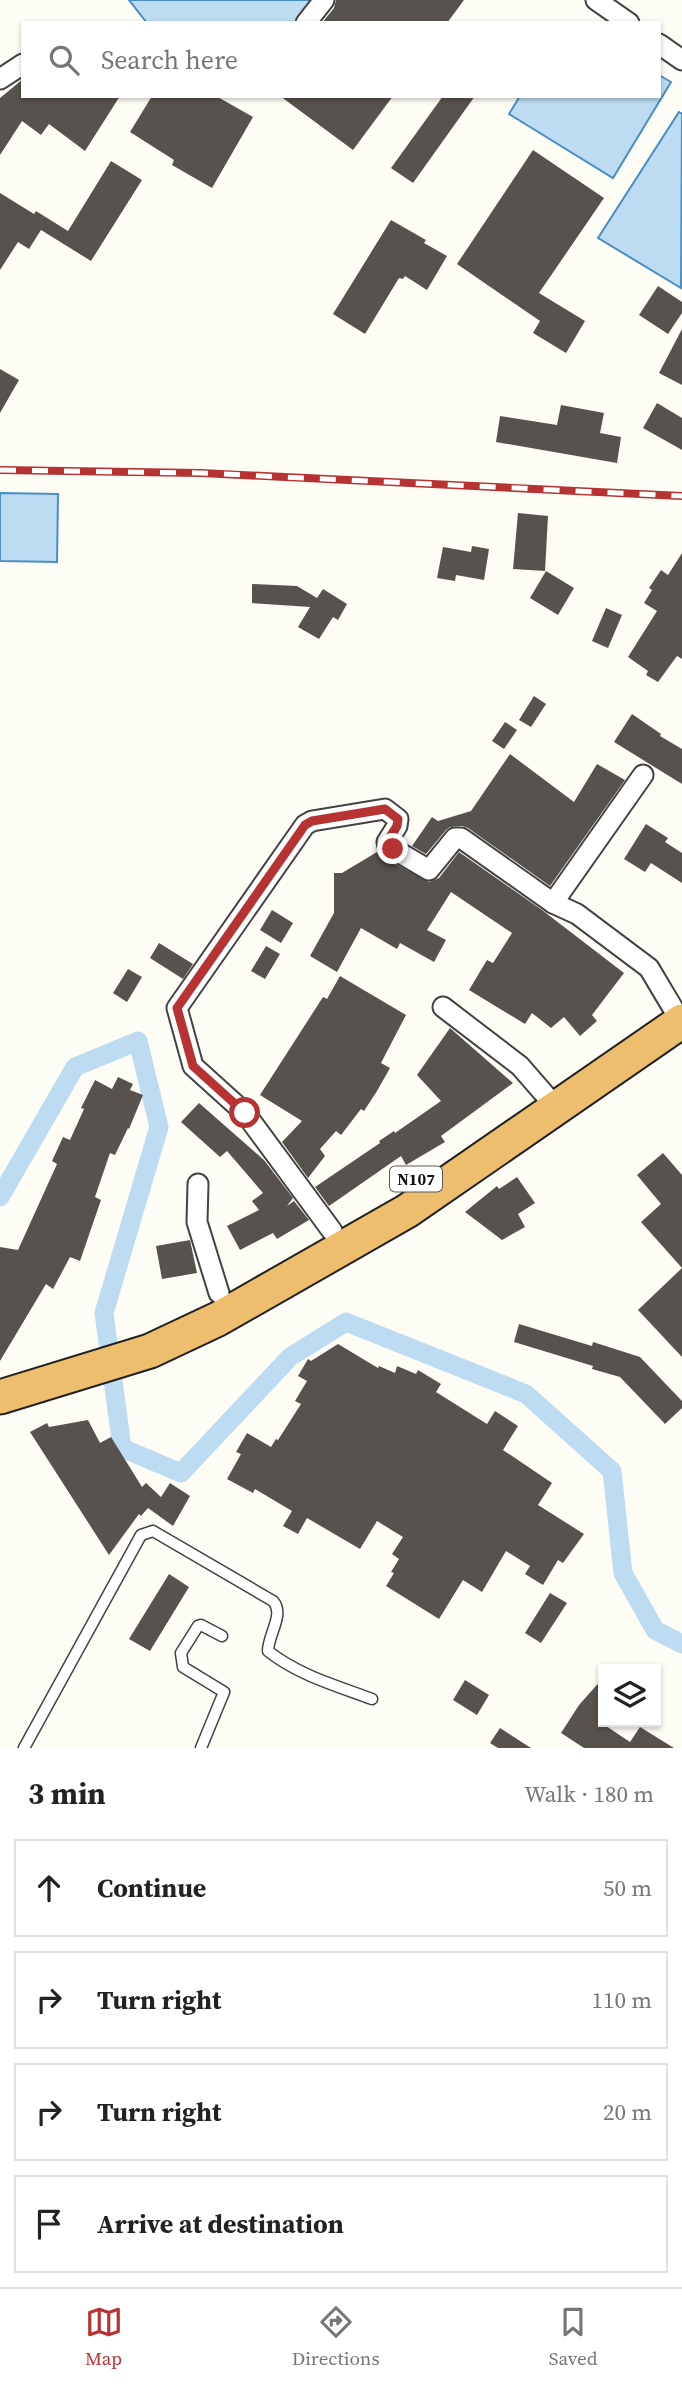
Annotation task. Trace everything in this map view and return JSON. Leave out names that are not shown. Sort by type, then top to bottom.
[{"type":"highway","name":"N107","points":[[145,1344],[219,1293],[332,1231],[679,1012]]},
{"type":"highway","name":"N107","points":[[0,1397],[81,1363],[218,1320],[407,1210],[679,1012]]},
{"type":"highway","name":"N107","points":[[0,1377],[81,1363]]},
{"type":"street","points":[[308,21],[324,0]]},
{"type":"street","points":[[596,0],[626,21]]},
{"type":"street","points":[[661,45],[682,60]]},
{"type":"street","points":[[0,79],[21,65]]},
{"type":"street","points":[[553,903],[643,775]]},
{"type":"street","points":[[332,1231],[245,1113],[193,1066],[177,1008],[305,825],[312,821],[391,814],[397,826],[387,842],[388,846],[425,870],[433,868],[458,837],[553,903],[577,914],[649,968],[679,1012]]},
{"type":"street","points":[[443,1007],[520,1066],[547,1097]]},
{"type":"street","points":[[198,1184],[197,1222],[219,1293]]},
{"type":"lane","points":[[24,1748],[141,1535],[153,1531],[278,1606],[278,1614],[268,1642],[268,1651],[278,1659],[324,1681],[372,1699]]},
{"type":"lane","points":[[201,1748],[224,1692],[183,1667],[181,1653],[198,1626],[204,1625],[222,1636]]},
{"type":"water","points":[[129,0],[314,0],[298,21],[145,21]]},
{"type":"water","points":[[661,76],[671,82],[613,178],[509,114],[519,98],[661,98]]},
{"type":"water","points":[[679,112],[682,114],[681,288],[598,238]]},
{"type":"water","points":[[0,493],[58,494],[57,562],[0,561]]},
{"type":"building","points":[[336,0],[464,0],[448,21],[324,21],[334,8]]},
{"type":"building","points":[[21,81],[21,98],[119,98],[85,151],[49,124],[41,135],[22,121],[0,155],[0,98]]},
{"type":"building","points":[[151,98],[220,98],[253,117],[212,188],[172,165],[174,160],[130,132]]},
{"type":"building","points":[[283,98],[392,98],[353,150]]},
{"type":"building","points":[[442,98],[474,98],[413,183],[391,168]]},
{"type":"building","points":[[533,150],[604,198],[539,293],[585,321],[566,353],[533,333],[540,321],[457,264]]},
{"type":"building","points":[[111,161],[142,180],[91,261],[41,230],[29,249],[18,242],[0,270],[0,193],[68,231]]},
{"type":"building","points":[[391,220],[426,240],[424,243],[447,256],[427,290],[405,276],[403,279],[399,278],[365,334],[333,314]]},
{"type":"building","points":[[658,286],[682,302],[682,313],[668,334],[639,315]]},
{"type":"building","points":[[682,329],[682,385],[659,373]]},
{"type":"building","points":[[0,369],[19,380],[0,413]]},
{"type":"building","points":[[657,403],[682,418],[682,450],[643,428]]},
{"type":"building","points":[[561,405],[604,413],[600,433],[621,437],[617,463],[496,442],[500,416],[557,425]]},
{"type":"building","points":[[518,513],[548,516],[545,571],[513,569]]},
{"type":"building","points":[[472,546],[489,549],[484,580],[456,575],[455,581],[437,578],[443,547],[471,552]]},
{"type":"building","points":[[682,553],[682,659],[677,656],[658,682],[646,675],[648,671],[628,657],[657,611],[644,603],[652,590],[649,588],[661,570],[668,575]]},
{"type":"building","points":[[546,571],[574,588],[558,615],[530,598]]},
{"type":"building","points":[[252,584],[297,586],[317,598],[323,589],[347,604],[338,620],[333,617],[319,639],[298,627],[310,607],[252,603]]},
{"type":"building","points":[[606,608],[622,615],[608,648],[592,641]]},
{"type":"building","points":[[534,696],[546,704],[531,727],[519,720]]},
{"type":"building","points":[[632,714],[682,749],[682,784],[614,742]]},
{"type":"building","points":[[505,722],[517,730],[504,749],[492,741]]},
{"type":"building","points":[[510,754],[574,802],[597,764],[625,780],[550,886],[462,826],[446,830],[426,854],[412,846],[432,817],[438,821],[471,811]]},
{"type":"building","points":[[646,824],[668,838],[665,842],[682,853],[682,883],[651,863],[645,872],[624,859]]},
{"type":"building","points":[[377,852],[429,882],[439,878],[459,852],[542,910],[624,973],[592,1015],[597,1021],[580,1036],[564,1017],[551,1028],[532,1013],[525,1024],[469,990],[487,960],[493,963],[512,933],[451,892],[427,930],[446,940],[434,962],[400,943],[397,949],[361,928],[337,972],[310,956],[334,913],[334,873],[342,873]]},
{"type":"building","points":[[272,910],[293,923],[281,943],[260,930]]},
{"type":"building","points":[[159,943],[193,964],[183,979],[150,958]]},
{"type":"building","points":[[266,946],[280,954],[265,979],[251,971]]},
{"type":"building","points":[[128,969],[142,977],[127,1002],[113,993]]},
{"type":"building","points":[[340,976],[406,1015],[381,1063],[390,1068],[377,1091],[364,1111],[361,1109],[341,1135],[336,1131],[320,1149],[325,1156],[308,1178],[282,1142],[302,1121],[260,1095],[323,997],[327,999]]},
{"type":"building","points":[[450,1028],[513,1083],[441,1136],[445,1142],[406,1165],[401,1156],[329,1206],[315,1187],[441,1101],[417,1075]]},
{"type":"building","points":[[118,1077],[133,1084],[130,1090],[143,1095],[115,1155],[110,1153],[95,1197],[101,1200],[80,1261],[70,1257],[53,1289],[46,1284],[0,1361],[0,1247],[18,1250],[57,1164],[52,1161],[63,1137],[70,1140],[84,1109],[81,1108],[95,1080],[112,1089]]},
{"type":"building","points":[[199,1103],[264,1160],[293,1198],[287,1206],[294,1201],[309,1220],[277,1239],[273,1233],[240,1250],[227,1226],[259,1210],[252,1201],[263,1193],[227,1151],[220,1157],[181,1122]]},
{"type":"building","points":[[663,1153],[682,1175],[682,1268],[641,1222],[661,1204],[637,1175]]},
{"type":"building","points":[[517,1177],[535,1203],[518,1214],[525,1227],[502,1240],[465,1212],[497,1186],[499,1189]]},
{"type":"building","points":[[190,1240],[197,1273],[162,1279],[156,1246]]},
{"type":"building","points":[[682,1268],[682,1357],[638,1310]]},
{"type":"building","points":[[519,1324],[592,1346],[593,1342],[640,1357],[682,1401],[682,1408],[665,1424],[620,1377],[514,1342]]},
{"type":"building","points":[[338,1344],[378,1368],[379,1366],[395,1373],[397,1366],[416,1374],[418,1370],[441,1384],[436,1392],[487,1424],[495,1411],[518,1426],[503,1450],[552,1483],[538,1505],[584,1534],[563,1563],[558,1560],[543,1585],[525,1574],[530,1566],[506,1551],[482,1592],[463,1580],[439,1619],[386,1586],[399,1559],[392,1554],[403,1537],[377,1521],[360,1549],[307,1518],[298,1534],[283,1526],[292,1511],[255,1489],[253,1493],[227,1479],[241,1454],[236,1452],[247,1433],[271,1447],[276,1439],[278,1440],[301,1404],[295,1401],[307,1381],[298,1376],[308,1359],[311,1361]]},
{"type":"building","points":[[88,1420],[100,1443],[111,1437],[142,1487],[146,1483],[161,1497],[170,1483],[190,1496],[173,1526],[148,1508],[141,1516],[139,1514],[109,1555],[30,1432],[47,1423],[49,1427]]},
{"type":"building","points":[[169,1574],[189,1587],[150,1651],[129,1639]]},
{"type":"building","points":[[550,1593],[567,1603],[541,1643],[525,1633]]},
{"type":"building","points":[[465,1680],[489,1695],[477,1715],[453,1700]]},
{"type":"building","points":[[598,1684],[598,1727],[608,1727],[630,1742],[640,1727],[674,1748],[584,1748],[561,1733],[579,1705]]},
{"type":"building","points":[[500,1728],[531,1748],[498,1748],[490,1743]]},
{"type":"waterway","points":[[0,1197],[75,1067],[138,1041],[159,1127],[104,1313],[122,1448],[181,1473],[290,1357],[346,1322],[526,1394],[612,1471],[623,1573],[655,1630],[682,1644]]},
{"type":"railway","points":[[0,470],[201,473],[682,496]]},
{"type":"route","points":[[245,1113],[193,1066],[177,1008],[305,825],[312,821],[385,809],[398,819],[397,826],[387,842],[393,849]]}]
